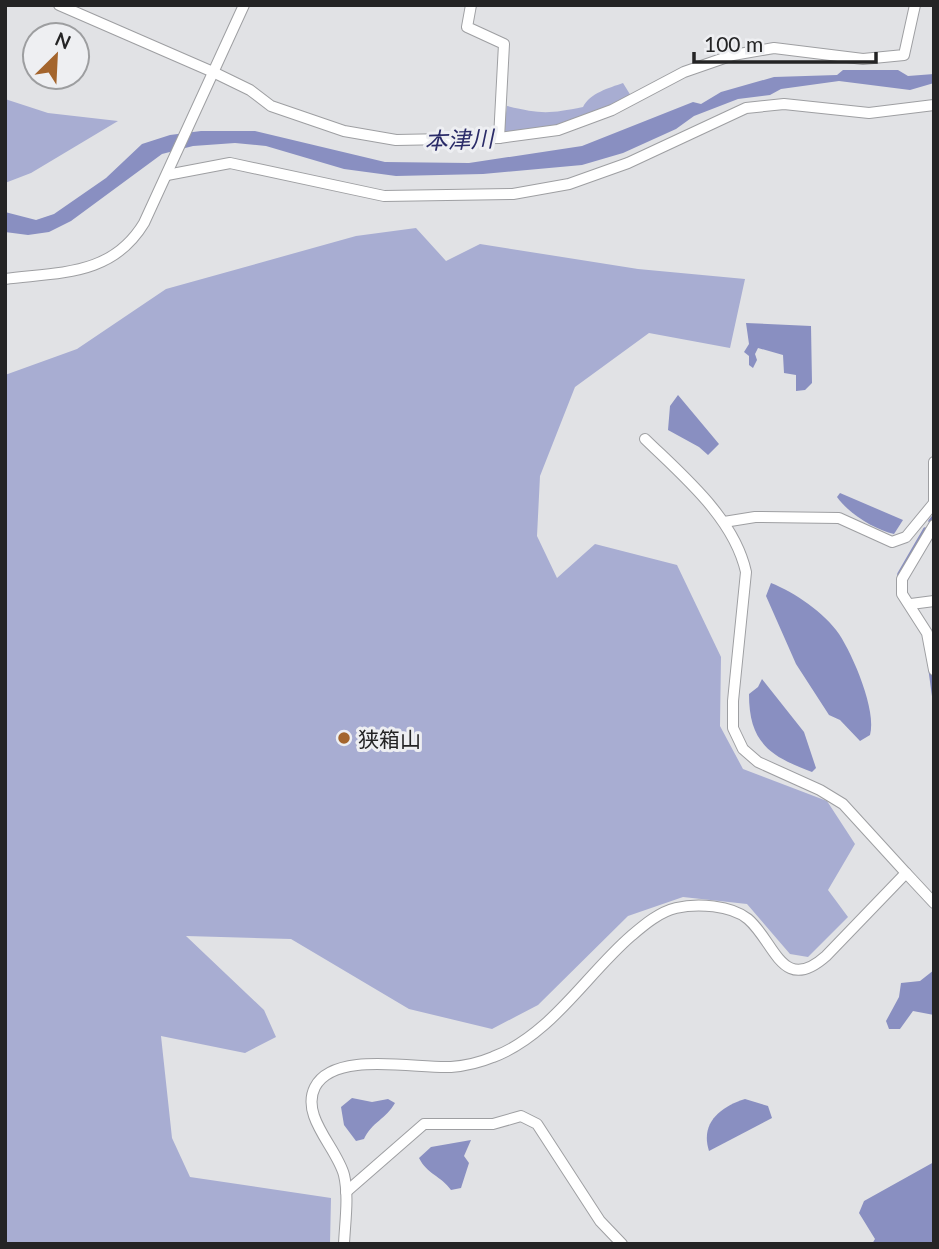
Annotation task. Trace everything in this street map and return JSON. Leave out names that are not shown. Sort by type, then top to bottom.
[{"type":"street","points":[[59,5],[213,72],[250,90],[271,106],[344,131],[396,140],[499,138],[558,130],[612,110],[684,72],[733,55],[774,48],[863,59],[904,55],[915,5]]},
{"type":"street","points":[[5,279],[73,271],[118,255],[139,232],[244,5]]},
{"type":"street","points":[[471,5],[467,27],[504,44],[499,138]]},
{"type":"street","points":[[168,172],[230,163],[384,196],[513,194],[569,184],[628,163],[746,108],[784,104],[869,114],[934,105]]},
{"type":"street","points":[[645,439],[724,522],[741,552],[746,572],[733,701],[733,727],[743,748],[758,762],[820,789],[843,804],[934,903]]},
{"type":"street","points":[[724,522],[755,517],[839,518],[892,542],[906,537],[934,503],[934,463]]},
{"type":"street","points":[[934,525],[902,579],[902,594],[911,604],[927,633],[934,670]]},
{"type":"street","points":[[911,604],[934,601]]},
{"type":"street","points":[[344,1244],[344,1175],[333,1148],[316,1122],[312,1102],[314,1087],[324,1077],[348,1066],[359,1065],[452,1067],[492,1058],[519,1045],[543,1027],[614,950],[649,921],[675,908],[730,909],[748,920],[781,965],[800,971],[814,967],[905,873]]},
{"type":"street","points":[[346,1192],[424,1124],[493,1124],[521,1116],[537,1124],[600,1221],[622,1244]]},
{"type":"shaded area","points":[[843,70],[898,70],[908,76],[934,74],[934,83],[910,90],[839,81],[781,89],[770,95],[738,99],[694,116],[676,129],[623,153],[582,165],[483,174],[396,176],[344,169],[266,146],[235,143],[193,146],[162,154],[71,221],[49,232],[28,235],[5,232],[5,212],[36,220],[54,214],[106,178],[142,144],[170,135],[201,131],[255,131],[385,162],[469,163],[582,146],[693,102],[701,104],[721,92],[774,77],[837,75]]},
{"type":"shaded area","points":[[623,83],[631,96],[573,123],[503,135],[507,106],[545,112],[583,107],[595,95]]},
{"type":"shaded area","points":[[5,99],[48,113],[118,121],[31,173],[5,183]]},
{"type":"shaded area","points":[[416,228],[446,261],[480,244],[638,269],[745,279],[730,348],[649,333],[575,387],[540,476],[537,536],[557,578],[595,544],[677,565],[721,657],[720,726],[743,769],[827,801],[855,844],[828,890],[848,917],[808,957],[790,954],[747,904],[683,897],[628,916],[538,1005],[492,1029],[409,1009],[291,939],[186,936],[264,1010],[276,1037],[245,1053],[161,1036],[172,1138],[190,1177],[331,1198],[330,1244],[5,1244],[5,375],[77,349],[166,289],[356,236]]},
{"type":"shaded area","points":[[746,323],[811,326],[812,383],[805,390],[796,391],[796,375],[784,373],[783,355],[758,348],[753,368],[749,365],[749,356],[744,352],[749,344]]},
{"type":"shaded area","points":[[678,395],[719,444],[708,455],[668,430],[670,406]]},
{"type":"shaded area","points":[[840,493],[903,520],[894,534],[879,529],[848,509],[837,497]]},
{"type":"shaded area","points":[[771,583],[808,604],[826,618],[839,634],[851,655],[867,698],[870,735],[860,741],[840,720],[829,715],[796,664],[766,596]]},
{"type":"shaded area","points":[[762,679],[804,732],[816,768],[812,772],[773,753],[758,736],[750,710],[749,694],[758,687]]},
{"type":"shaded area","points":[[934,970],[934,1015],[913,1011],[900,1029],[889,1029],[886,1021],[899,997],[901,983],[920,981]]},
{"type":"shaded area","points":[[352,1098],[372,1102],[388,1099],[395,1103],[364,1139],[356,1141],[344,1125],[341,1107]]},
{"type":"shaded area","points":[[745,1099],[768,1106],[772,1118],[709,1151],[707,1132],[714,1118]]},
{"type":"shaded area","points":[[471,1140],[464,1156],[469,1163],[461,1188],[451,1190],[426,1168],[419,1158],[431,1147]]},
{"type":"shaded area","points":[[934,1162],[934,1244],[872,1244],[875,1239],[859,1213],[864,1201]]},
{"type":"waterway","points":[[930,521],[934,516]]},
{"type":"waterway","points":[[898,592],[899,574],[925,529]]},
{"type":"waterway","points":[[930,669],[934,698]]},
{"type":"place","name":"狭箱山","points":[[344,738]]},
{"type":"water label","name":"本津川","points":[[459,139]]}]
